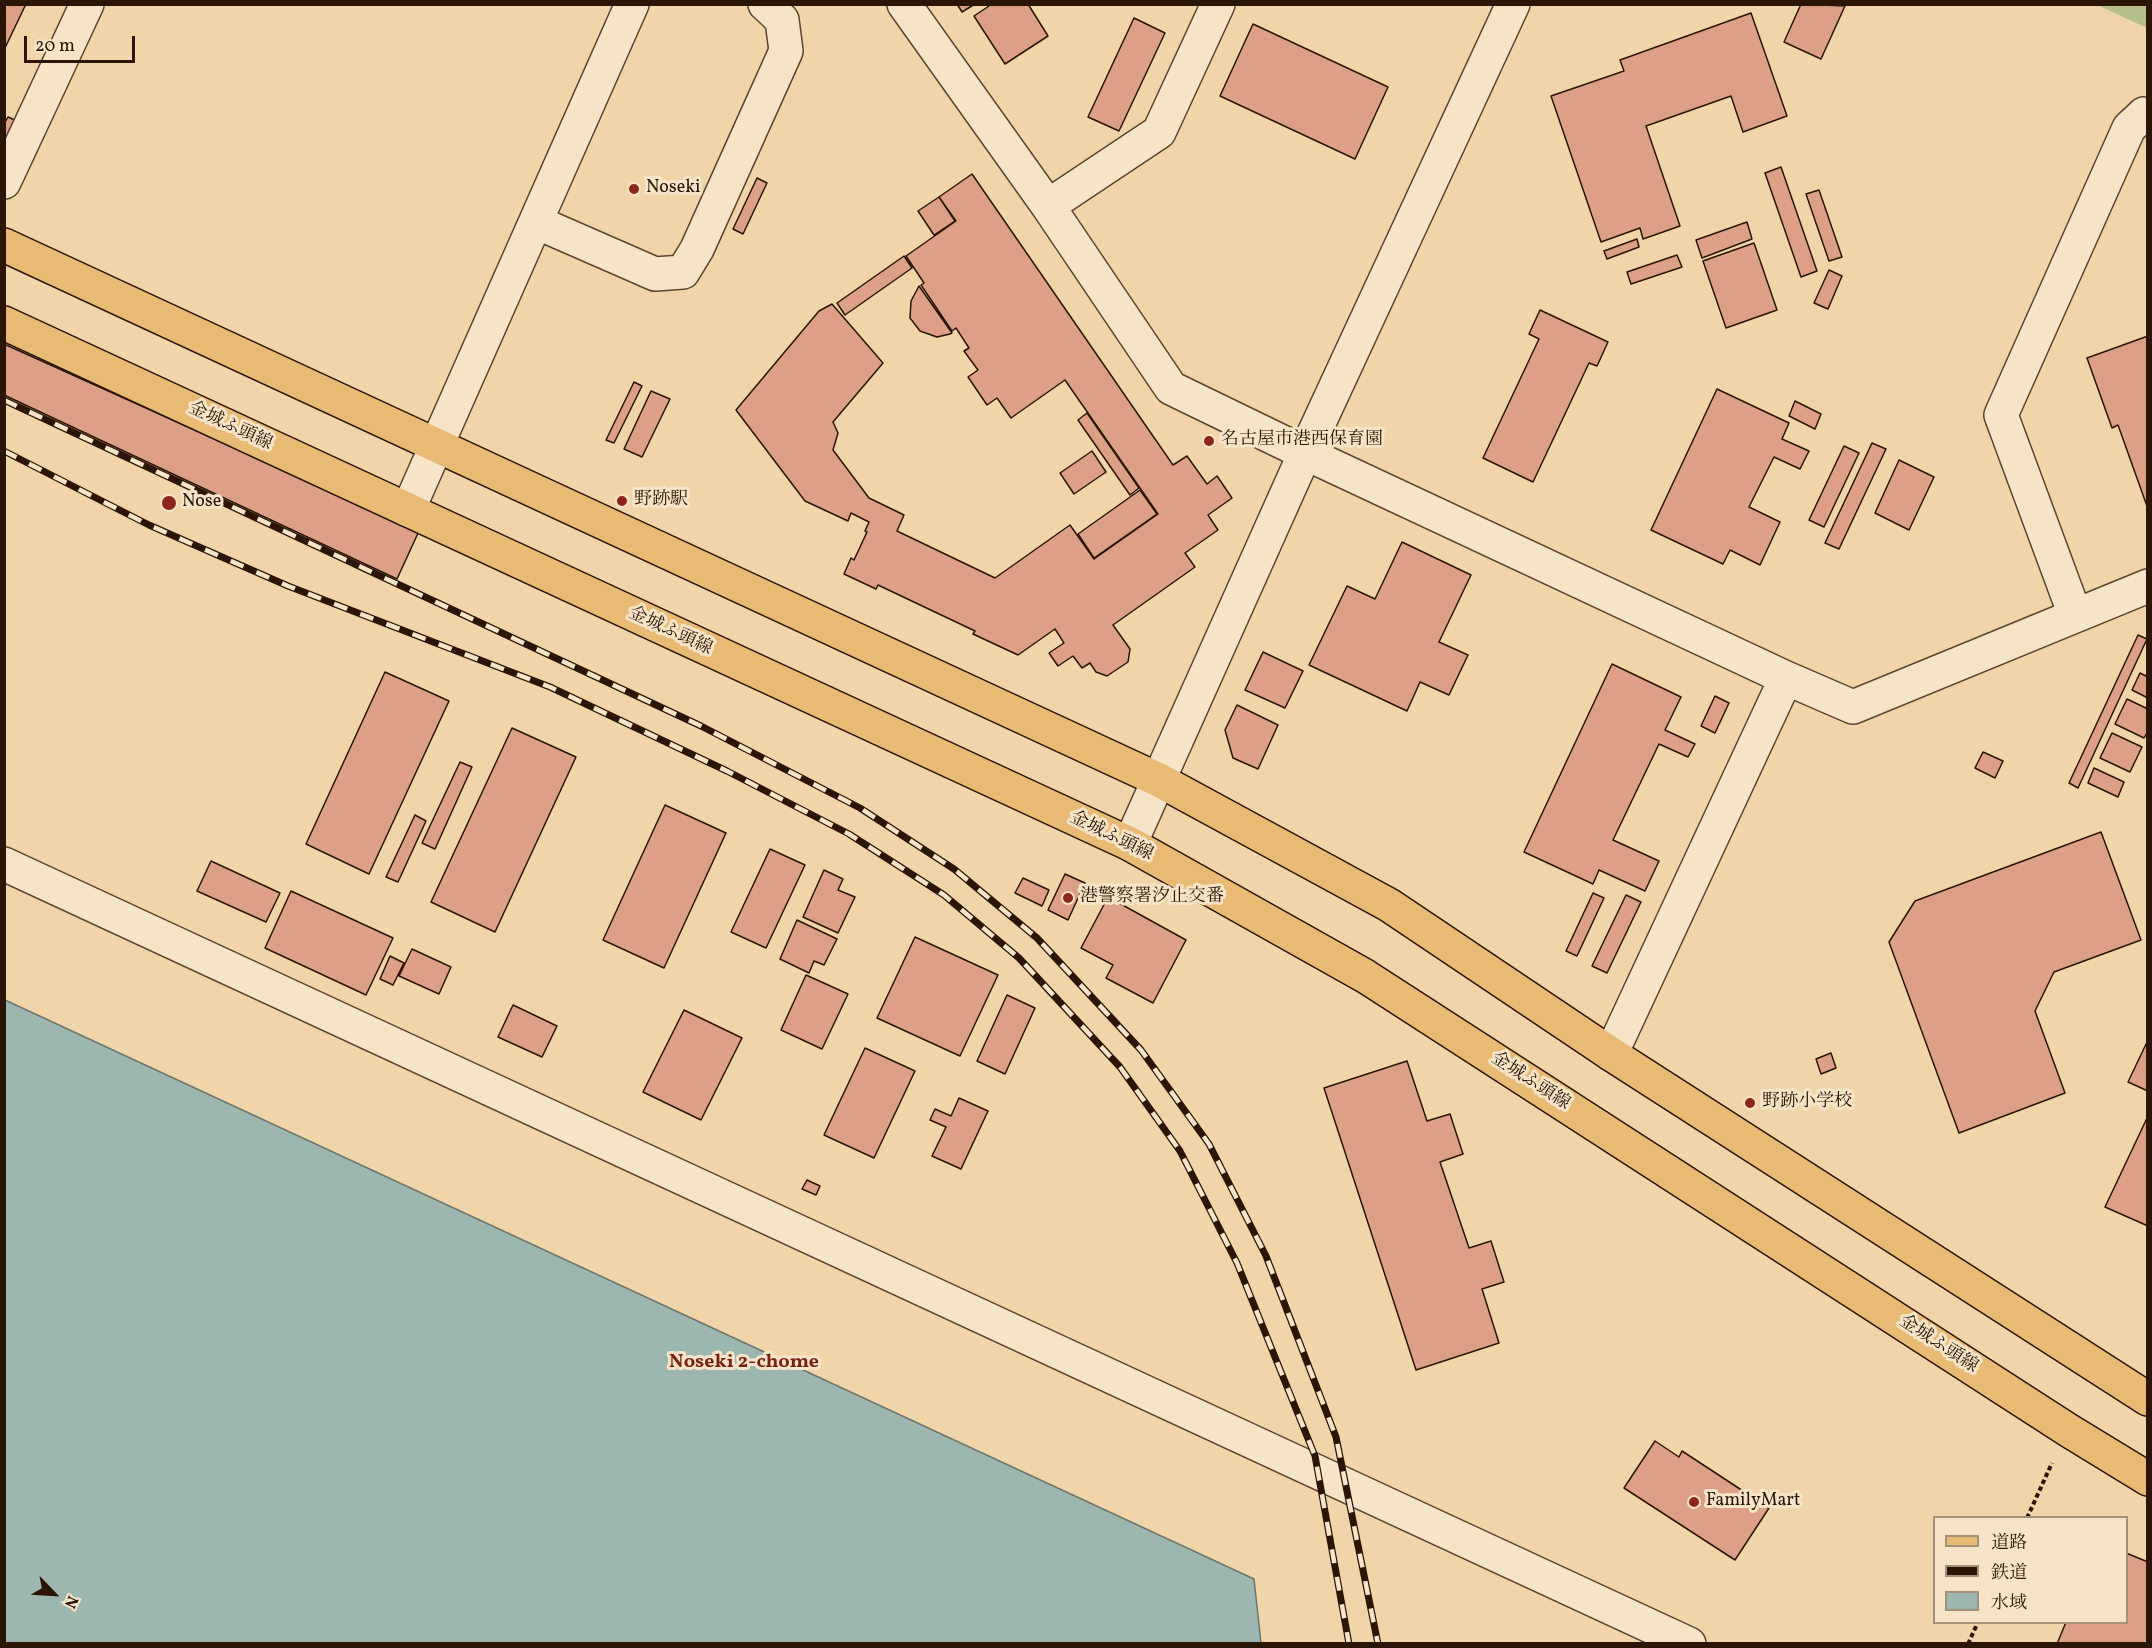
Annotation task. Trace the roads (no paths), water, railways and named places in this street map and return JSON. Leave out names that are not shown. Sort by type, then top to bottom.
[{"type":"main road","points":[[4,245],[1159,780],[1389,905],[1611,1054],[2148,1399]]},
{"type":"main road","name":"金城ふ頭線","points":[[4,323],[1130,844],[1365,976],[2068,1430],[2148,1479]]},
{"type":"street","points":[[4,182],[87,4]]},
{"type":"street","points":[[408,510],[632,4]]},
{"type":"street","points":[[536,222],[655,274],[683,272],[697,249],[786,51],[782,20],[765,4]]},
{"type":"street","points":[[904,4],[1048,206],[1171,388],[1305,453],[1786,678],[1853,706],[2148,586]]},
{"type":"street","points":[[1048,206],[1159,132],[1218,4]]},
{"type":"street","points":[[1130,844],[1305,453],[1513,4]]},
{"type":"street","points":[[2075,615],[2001,415],[2129,128],[2144,114],[2148,116]]},
{"type":"street","points":[[1611,1054],[1786,678]]},
{"type":"street","points":[[4,864],[1689,1644]]},
{"type":"water","points":[[5,1000],[1254,1579],[1261,1643],[5,1643]]},
{"type":"railway","points":[[4,400],[701,726],[860,808],[954,869],[1037,938],[1141,1050],[1209,1144],[1266,1256],[1336,1437],[1378,1644]]},
{"type":"railway","points":[[4,451],[149,525],[288,586],[550,687],[727,771],[849,834],[944,895],[1019,958],[1120,1067],[1180,1151],[1237,1263],[1315,1456],[1349,1644]]},
{"type":"place","name":"Noseki","points":[[634,189]]},
{"type":"place","name":"名古屋市港西保育園","points":[[1209,441]]},
{"type":"place","name":"野跡駅","points":[[622,501]]},
{"type":"place","name":"Nose","points":[[169,503]]},
{"type":"place","name":"港警察署汐止交番","points":[[1068,898]]},
{"type":"place","name":"野跡小学校","points":[[1750,1103]]},
{"type":"place","name":"FamilyMart","points":[[1694,1502]]},
{"type":"district","name":"Noseki 2-chome","points":[[744,1363]]}]
